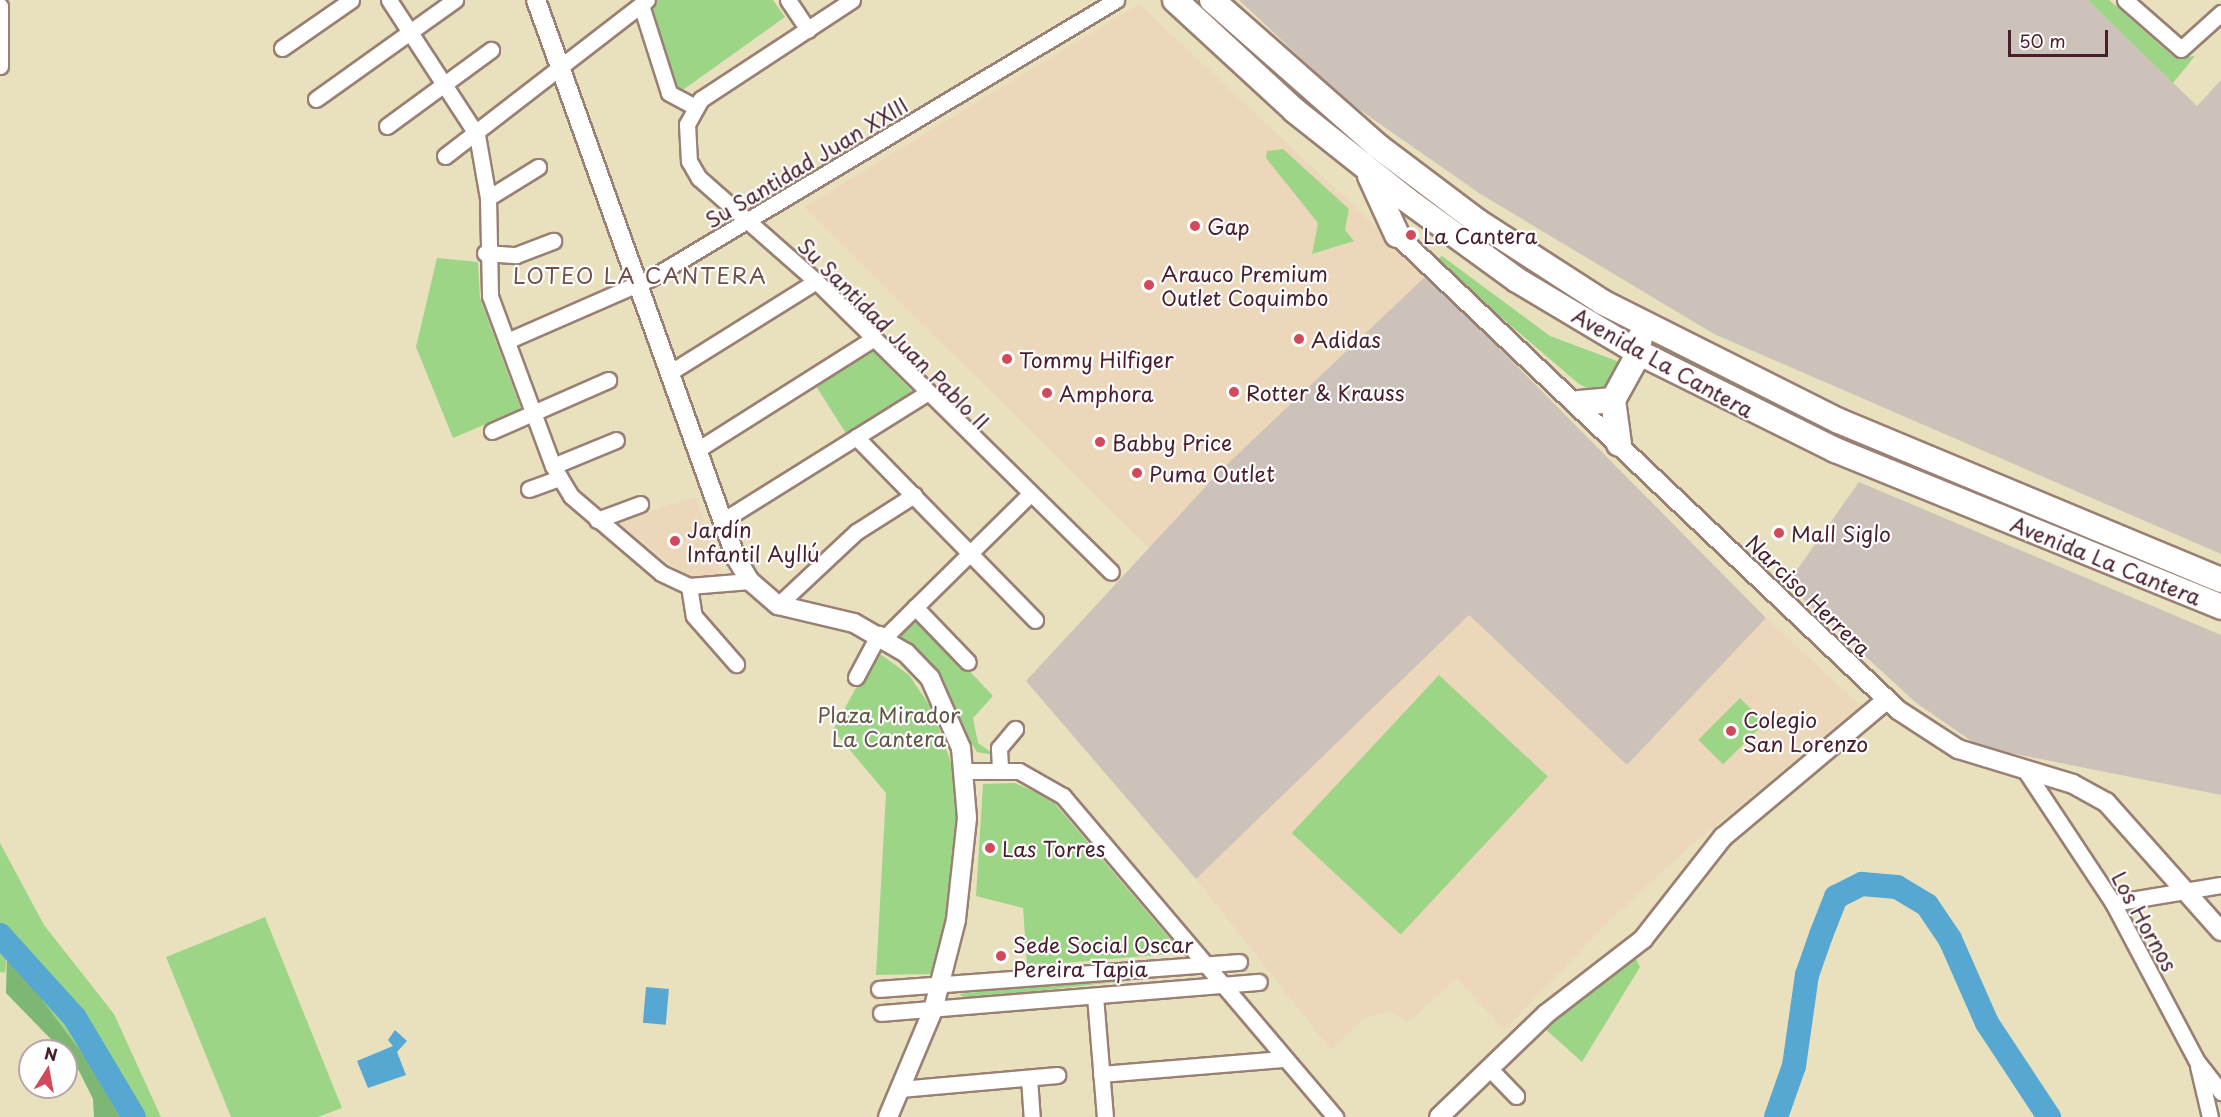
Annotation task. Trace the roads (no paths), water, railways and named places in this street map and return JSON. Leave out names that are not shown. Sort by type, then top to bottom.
[{"type":"highway","name":"Avenida La Cantera","points":[[1174,0],[1366,169],[1517,280],[1638,352],[1835,450],[2221,607]]},
{"type":"highway","name":"Avenida La Cantera","points":[[1212,0],[1335,111],[1429,186],[1535,260],[1642,324],[1839,421],[2221,580]]},
{"type":"highway","points":[[1366,169],[1398,235]]},
{"type":"highway","points":[[1398,235],[1396,220],[1407,200],[1429,186]]},
{"type":"highway","points":[[1618,444],[1613,400],[1638,352],[1642,324]]},
{"type":"highway","points":[[1580,403],[1613,400]]},
{"type":"street","points":[[282,48],[351,0]]},
{"type":"street","points":[[389,0],[477,135],[488,198],[485,253],[490,296],[556,472],[570,496],[661,573],[689,586],[750,581]]},
{"type":"street","points":[[316,99],[455,0]]},
{"type":"street","points":[[536,0],[722,522],[750,581],[778,605],[882,635],[933,684],[966,771],[962,888],[941,984],[933,1010],[888,1117]]},
{"type":"street","points":[[788,0],[808,30]]},
{"type":"street","points":[[445,156],[477,135],[561,71],[644,2],[669,93],[695,107],[709,92],[852,0]]},
{"type":"street","name":"Su Santidad Juan XXIII","points":[[507,341],[639,284],[748,222],[1116,0]]},
{"type":"street","points":[[2125,0],[2181,49],[2221,13]]},
{"type":"street","points":[[0,6],[0,66]]},
{"type":"street","points":[[387,126],[491,50]]},
{"type":"street","name":"Su Santidad Juan Pablo II","points":[[695,107],[686,134],[689,161],[699,178],[816,281],[1028,496],[1111,572]]},
{"type":"street","points":[[488,198],[538,166]]},
{"type":"street","name":"Narciso Herrera","points":[[1398,235],[1580,403],[1618,444],[1886,700],[1958,750],[2073,784],[2106,802],[2221,931]]},
{"type":"street","points":[[485,253],[516,255],[553,242]]},
{"type":"street","points":[[669,373],[816,281]]},
{"type":"street","points":[[697,450],[874,338]]},
{"type":"street","points":[[492,430],[608,380]]},
{"type":"street","points":[[722,522],[927,393]]},
{"type":"street","points":[[856,437],[1035,620]]},
{"type":"street","points":[[529,489],[616,440]]},
{"type":"street","points":[[778,605],[856,532],[914,495]]},
{"type":"street","points":[[856,677],[882,635],[915,607],[1028,496]]},
{"type":"street","points":[[597,520],[640,504]]},
{"type":"street","points":[[689,586],[694,616],[736,664]]},
{"type":"street","points":[[915,607],[968,662]]},
{"type":"street","points":[[1439,1117],[1546,1014],[1643,939],[1723,837],[1886,700]]},
{"type":"street","points":[[1000,768],[999,748],[1015,729]]},
{"type":"street","points":[[966,771],[1000,768],[1039,778],[1063,796],[1333,1116]]},
{"type":"street","name":"Los Hornos","points":[[2028,772],[2113,903],[2196,1060],[2221,1092]]},
{"type":"street","points":[[2113,903],[2221,885]]},
{"type":"street","points":[[879,989],[1239,962]]},
{"type":"street","points":[[881,1013],[1259,982]]},
{"type":"street","points":[[1095,996],[1105,1117]]},
{"type":"street","points":[[1101,1074],[1285,1059]]},
{"type":"street","points":[[2196,1060],[2210,1117]]},
{"type":"street","points":[[1489,1068],[1516,1096]]},
{"type":"street","points":[[900,1089],[1057,1075]]},
{"type":"street","points":[[1029,1078],[1032,1117]]},
{"type":"water","points":[[646,987],[669,989],[666,1025],[643,1023]]},
{"type":"water","points":[[395,1030],[407,1041],[397,1052],[406,1075],[368,1088],[357,1061],[393,1046],[388,1040]]},
{"type":"waterway","points":[[1776,1117],[1794,1066],[1807,975],[1821,935],[1836,897],[1862,884],[1897,887],[1927,905],[1950,939],[1987,1023],[2049,1117]]},
{"type":"waterway","points":[[0,935],[75,1018],[134,1117]]},
{"type":"place","name":"Gap","points":[[1195,226]]},
{"type":"place","name":"La Cantera","points":[[1411,235]]},
{"type":"place","name":"Arauco Premium Outlet Coquimbo","points":[[1149,285]]},
{"type":"place","name":"Adidas","points":[[1299,339]]},
{"type":"place","name":"Tommy Hilfiger","points":[[1007,359]]},
{"type":"place","name":"Rotter & Krauss","points":[[1234,392]]},
{"type":"place","name":"Amphora","points":[[1047,393]]},
{"type":"place","name":"Babby Price","points":[[1100,442]]},
{"type":"place","name":"Puma Outlet","points":[[1137,473]]},
{"type":"place","name":"Mall Siglo","points":[[1779,533]]},
{"type":"place","name":"Jardín Infantil Ayllú","points":[[675,541]]},
{"type":"place","name":"Colegio San Lorenzo","points":[[1731,731]]},
{"type":"place","name":"Las Torres","points":[[990,848]]},
{"type":"place","name":"Sede Social Oscar Pereira Tapia","points":[[1001,956]]},
{"type":"district","name":"LOTEO LA CANTERA","points":[[640,275]]},
{"type":"park label","name":"Plaza Mirador La Cantera","points":[[889,726]]}]
